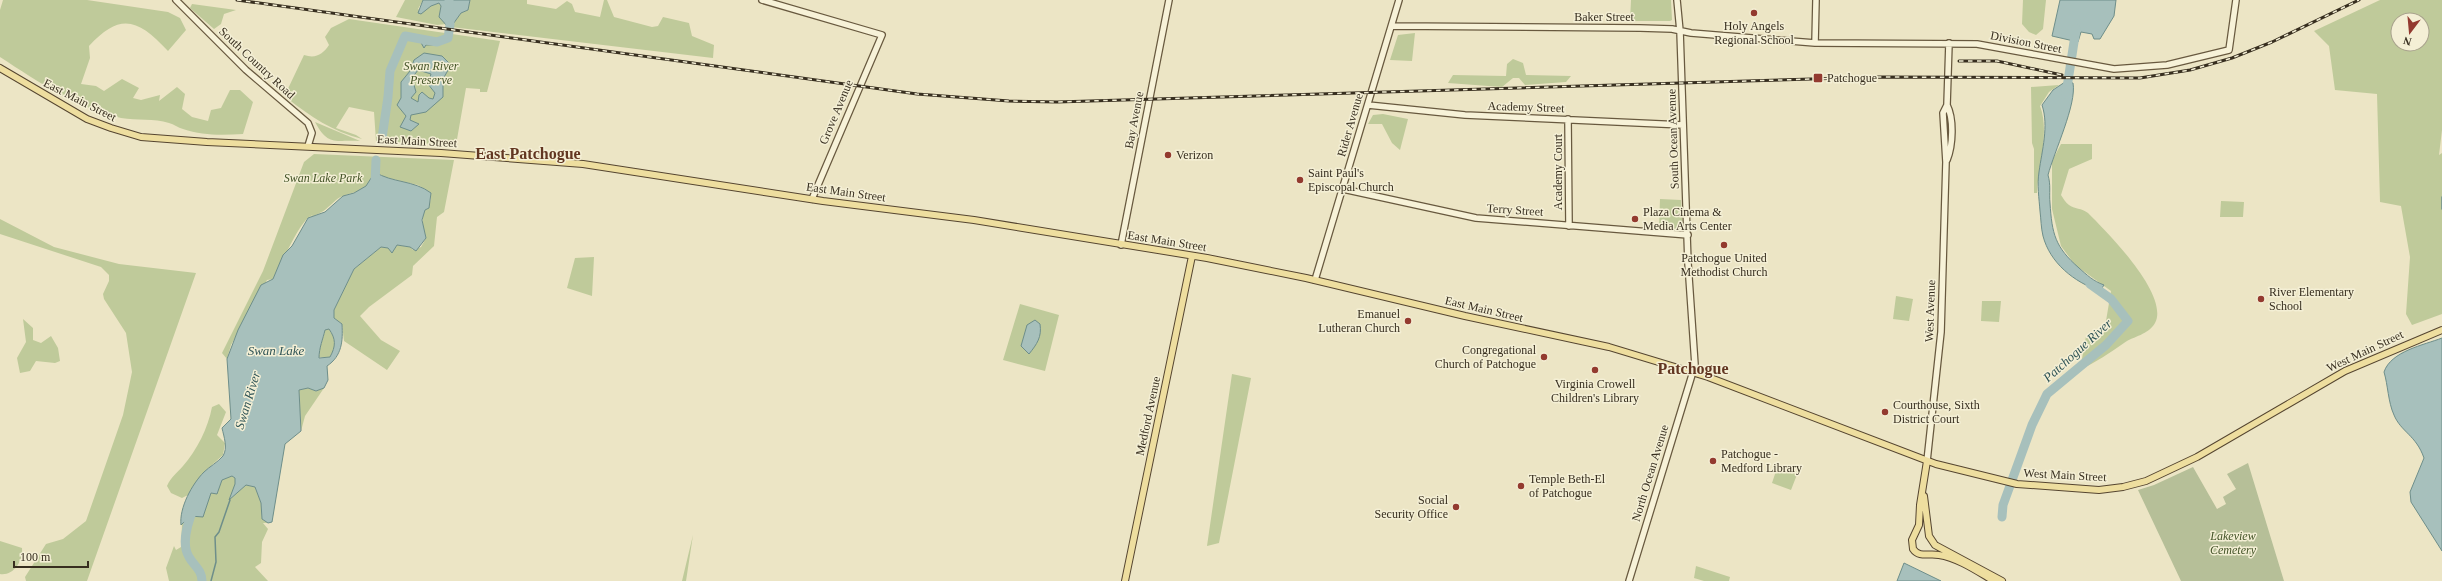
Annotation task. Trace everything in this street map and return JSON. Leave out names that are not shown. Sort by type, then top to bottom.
[{"type":"main road","name":"East Main Street","points":[[0,68],[87,119],[131,135],[175,140],[537,159],[812,199],[974,220],[1192,256],[1315,280],[1465,316],[1594,343],[1692,372]]},
{"type":"main road","name":"Medford Avenue","points":[[1125,581],[1192,256]]},
{"type":"main road","name":"West Main Street","points":[[1692,372],[1927,461],[2007,483],[2098,490],[2123,487],[2146,481],[2197,457],[2345,371],[2442,330]]},
{"type":"main road","points":[[1927,461],[1916,535],[1912,543],[1913,549],[1919,554],[1928,553],[1958,561],[1994,581]]},
{"type":"main road","points":[[1923,492],[1929,536],[1933,543],[1941,550],[1964,559],[2002,581]]},
{"type":"main road","points":[[1916,535],[1924,534],[1929,536]]},
{"type":"main road","points":[[1928,553],[1933,543]]},
{"type":"street","name":"South Country Road","points":[[176,0],[246,70],[308,123],[312,133],[308,146]]},
{"type":"street","name":"Grove Avenue","points":[[762,0],[882,34],[812,199]]},
{"type":"street","name":"Bay Avenue","points":[[1120,245],[1169,0]]},
{"type":"street","name":"Rider Avenue","points":[[1315,280],[1399,0]]},
{"type":"street","name":"South Ocean Avenue","points":[[1677,0],[1680,31],[1683,125],[1695,365],[1692,372]]},
{"type":"street","points":[[1815,43],[1816,0]]},
{"type":"street","name":"Division Street","points":[[1815,43],[1949,43],[2001,48],[2114,69],[2144,69],[2229,50],[2236,0]]},
{"type":"street","name":"Baker Street","points":[[1392,26],[1640,28],[1815,43]]},
{"type":"street","name":"West Avenue","points":[[1927,461],[1941,332],[1946,162],[1944,113],[1947,105],[1949,43]]},
{"type":"street","name":"Academy Street","points":[[1368,105],[1465,115],[1683,125]]},
{"type":"street","name":"Academy Court","points":[[1568,119],[1569,226]]},
{"type":"street","name":"Terry Street","points":[[1343,189],[1476,218],[1688,236]]},
{"type":"street","name":"North Ocean Avenue","points":[[1629,581],[1692,372]]},
{"type":"green space","points":[[3,0],[87,0],[168,12],[180,18],[186,30],[168,51],[148,32],[130,24],[120,24],[100,35],[89,46],[90,58],[81,84],[96,86],[104,91],[122,79],[139,88],[133,98],[141,100],[160,95],[159,101],[177,87],[185,94],[182,109],[192,117],[208,121],[211,110],[221,108],[230,90],[240,90],[253,102],[243,134],[206,134],[190,131],[163,121],[121,118],[88,107],[58,93],[0,57],[0,10]]},
{"type":"green space","points":[[405,0],[423,0],[418,9],[423,12],[431,6],[439,3],[441,6],[439,17],[447,24],[437,25],[396,17]]},
{"type":"green space","points":[[470,0],[527,0],[527,4],[556,9],[567,1],[572,4],[575,12],[600,17],[604,0],[607,0],[614,17],[652,27],[658,26],[663,17],[689,23],[692,36],[714,45],[713,58],[451,27],[461,13],[468,10]]},
{"type":"green space","points":[[1631,0],[1671,0],[1672,20],[1630,21]]},
{"type":"green space","points":[[2023,0],[2046,0],[2043,29],[2036,35],[2029,32],[2022,24]]},
{"type":"green space","points":[[2380,0],[2442,0],[2442,130],[2439,155],[2442,153],[2442,314],[2412,325],[2406,314],[2410,257],[2401,206],[2380,202],[2377,94],[2335,90],[2329,46],[2314,31]]},
{"type":"green space","points":[[192,4],[236,10],[224,14],[221,24],[214,29],[190,8]]},
{"type":"green space","name":"Swan River Preserve","points":[[349,19],[500,41],[487,92],[480,92],[480,89],[466,88],[456,145],[376,141],[374,112],[349,107],[336,128],[356,135],[362,139],[351,136],[322,123],[287,98],[285,95],[304,55],[316,56],[322,53],[329,45],[325,37],[331,28]]},
{"type":"green space","points":[[1415,33],[1412,61],[1390,60],[1398,35]]},
{"type":"green space","points":[[1513,59],[1523,63],[1526,75],[1571,76],[1566,82],[1525,85],[1519,78],[1513,78],[1502,87],[1448,83],[1453,75],[1506,76],[1507,64]]},
{"type":"green space","points":[[2059,85],[2049,92],[2040,106],[2043,116],[2044,138],[2037,193],[2034,193],[2034,149],[2032,143],[2031,87]]},
{"type":"green space","points":[[1383,114],[1408,119],[1400,150],[1392,143],[1382,124],[1368,124],[1373,115]]},
{"type":"green space","points":[[315,122],[360,141],[338,141],[328,138],[324,135]]},
{"type":"green space","points":[[2061,144],[2092,144],[2092,159],[2069,169],[2061,195],[2069,205],[2088,213],[2122,249],[2145,281],[2154,297],[2157,311],[2155,323],[2149,330],[2080,370],[2086,336],[2104,333],[2111,291],[2075,265],[2061,246],[2052,209],[2052,161]]},
{"type":"green space","name":"Swan Lake Park","points":[[314,154],[454,160],[444,212],[437,217],[434,246],[413,266],[412,275],[369,307],[360,316],[381,340],[400,351],[387,370],[344,341],[342,324],[334,318],[334,310],[354,269],[381,247],[394,249],[397,245],[410,247],[413,250],[421,247],[426,238],[423,229],[423,214],[430,203],[431,193],[418,185],[383,177],[377,171],[372,172],[368,185],[364,188],[341,197],[324,211],[308,218],[297,232],[273,279],[267,280],[231,345],[227,359],[222,353],[263,271],[304,162]]},
{"type":"green space","points":[[1660,199],[1681,200],[1683,230],[1659,229]]},
{"type":"green space","points":[[2221,201],[2244,202],[2243,217],[2220,217]]},
{"type":"green space","points":[[0,219],[54,247],[119,264],[196,273],[87,581],[26,581],[25,577],[46,544],[63,539],[86,521],[123,415],[132,372],[126,333],[104,299],[103,294],[109,281],[109,275],[101,267],[0,234]]},
{"type":"green space","points":[[594,257],[592,296],[567,288],[575,258]]},
{"type":"green space","points":[[1896,296],[1913,299],[1909,321],[1893,319]]},
{"type":"green space","points":[[1982,301],[2001,301],[1999,322],[1981,321]]},
{"type":"green space","points":[[1020,304],[1059,315],[1045,371],[1003,360]]},
{"type":"green space","points":[[23,319],[33,328],[33,340],[41,343],[51,336],[58,348],[60,361],[55,363],[36,361],[30,371],[20,373],[17,358],[26,342]]},
{"type":"green space","points":[[329,329],[334,339],[333,349],[330,357],[319,357],[325,330]]},
{"type":"green space","points":[[1232,374],[1251,378],[1219,543],[1207,546]]},
{"type":"green space","points":[[308,388],[316,391],[324,388],[305,416],[301,431],[299,390]]},
{"type":"green space","points":[[219,404],[226,412],[217,435],[225,443],[223,455],[203,473],[188,495],[182,498],[171,493],[167,486],[193,453],[205,431],[212,407]]},
{"type":"green space","name":"Lakeview Cemetery","points":[[2248,463],[2284,581],[2181,581],[2138,490],[2154,485],[2193,467],[2217,509],[2226,504],[2223,497],[2236,489],[2227,474]]},
{"type":"green space","points":[[1778,465],[1798,472],[1791,490],[1772,483]]},
{"type":"green space","points":[[232,476],[235,478],[236,484],[230,499],[246,485],[255,487],[261,503],[262,519],[268,523],[263,523],[268,529],[262,542],[261,563],[255,567],[268,581],[169,581],[166,568],[174,546],[176,550],[181,547],[182,524],[211,493],[217,493],[222,480]]},
{"type":"green space","points":[[693,535],[686,581],[682,581]]},
{"type":"green space","points":[[0,541],[22,548],[21,558],[17,567],[5,574],[0,574]]},
{"type":"green space","points":[[1696,566],[1730,577],[1729,581],[1704,581],[1694,578]]},
{"type":"water","points":[[423,0],[470,0],[468,10],[461,13],[451,27],[448,27],[439,17],[441,6],[439,3],[431,6],[421,14],[418,13]]},
{"type":"water","points":[[2060,0],[2116,0],[2114,16],[2100,39],[2094,39],[2092,34],[2081,32],[2078,42],[2052,36]]},
{"type":"water","points":[[426,38],[440,43],[438,45],[426,45],[424,48],[420,41]]},
{"type":"water","points":[[424,53],[442,56],[451,65],[443,79],[443,97],[426,112],[411,115],[410,120],[419,124],[411,131],[400,127],[406,116],[397,105],[401,98],[401,82],[410,71],[414,60]],"holes":[[[418,70],[431,74],[428,84],[435,93],[433,99],[429,98],[422,92],[419,95],[418,102],[411,98],[416,92],[412,78]]]},
{"type":"water","points":[[2065,82],[2073,83],[2072,103],[2048,175],[2052,223],[2056,239],[2065,253],[2088,275],[2104,285],[2100,291],[2072,277],[2057,263],[2046,246],[2042,233],[2038,187],[2045,130],[2042,105],[2053,90]]},
{"type":"water","name":"Swan Lake","points":[[375,172],[382,176],[417,186],[431,193],[429,208],[425,210],[422,220],[426,238],[416,251],[410,247],[397,245],[392,253],[388,248],[381,247],[354,269],[334,310],[334,318],[342,324],[342,342],[336,358],[327,366],[328,380],[324,388],[316,391],[308,388],[299,390],[301,431],[285,444],[272,522],[268,523],[262,519],[261,503],[255,487],[246,485],[229,500],[235,484],[235,478],[232,476],[222,480],[217,494],[211,493],[203,517],[190,516],[181,525],[184,504],[195,483],[204,472],[223,456],[225,450],[222,428],[231,419],[227,359],[238,330],[261,285],[273,279],[283,255],[292,246],[308,218],[325,212],[343,196],[354,193],[366,186]],"holes":[[[329,329],[334,339],[332,353],[330,357],[319,358],[320,347],[325,330]]]},
{"type":"water","points":[[1035,320],[1040,324],[1040,337],[1037,344],[1029,354],[1021,346],[1027,325]]},
{"type":"water","points":[[2442,338],[2442,551],[2411,502],[2410,492],[2424,458],[2417,444],[2397,421],[2394,415],[2390,405],[2384,372],[2393,359],[2401,354],[2418,346]]},
{"type":"water","points":[[1904,563],[1941,581],[1897,581]]},
{"type":"waterway","name":"Swan River","points":[[382,138],[390,71],[405,36],[437,42],[448,38],[450,25],[449,0]]},
{"type":"waterway","name":"Patchogue River","points":[[2066,94],[2076,29]]},
{"type":"waterway","name":"Swan River","points":[[375,184],[376,160]]},
{"type":"waterway","points":[[2442,197],[2442,209]]},
{"type":"waterway","name":"Patchogue River","points":[[2002,517],[2003,505],[2032,425],[2047,394],[2106,345],[2128,321],[2111,299],[2090,284]]},
{"type":"waterway","points":[[211,581],[216,562],[215,537],[219,532],[230,500]]},
{"type":"waterway","name":"Swan River","points":[[195,505],[186,531],[185,545],[189,557],[202,577],[202,581]]},
{"type":"railway","points":[[237,0],[917,94],[1009,101],[1057,102],[1878,77],[2140,78],[2190,70],[2232,58],[2272,42],[2359,0]]},
{"type":"railway","points":[[1959,61],[1997,61],[2062,75]]},
{"type":"place","name":"Holy Angels Regional School","points":[[1754,13]]},
{"type":"place","name":"Patchogue","points":[[1818,78]]},
{"type":"place","name":"Verizon","points":[[1168,155]]},
{"type":"place","name":"Saint Paul's Episcopal Church","points":[[1300,180]]},
{"type":"place","name":"Plaza Cinema & Media Arts Center","points":[[1635,219]]},
{"type":"place","name":"Patchogue United Methodist Church","points":[[1724,245]]},
{"type":"place","name":"River Elementary School","points":[[2261,299]]},
{"type":"place","name":"Emanuel Lutheran Church","points":[[1408,321]]},
{"type":"place","name":"Congregational Church of Patchogue","points":[[1544,357]]},
{"type":"place","name":"Virginia Crowell Children's Library","points":[[1595,370]]},
{"type":"place","name":"Courthouse, Sixth District Court","points":[[1885,412]]},
{"type":"place","name":"Patchogue - Medford Library","points":[[1713,461]]},
{"type":"place","name":"Temple Beth-El of Patchogue","points":[[1521,486]]},
{"type":"place","name":"Social Security Office","points":[[1456,507]]},
{"type":"district","name":"East Patchogue","points":[[528,153]]},
{"type":"district","name":"Patchogue","points":[[1693,368]]}]
